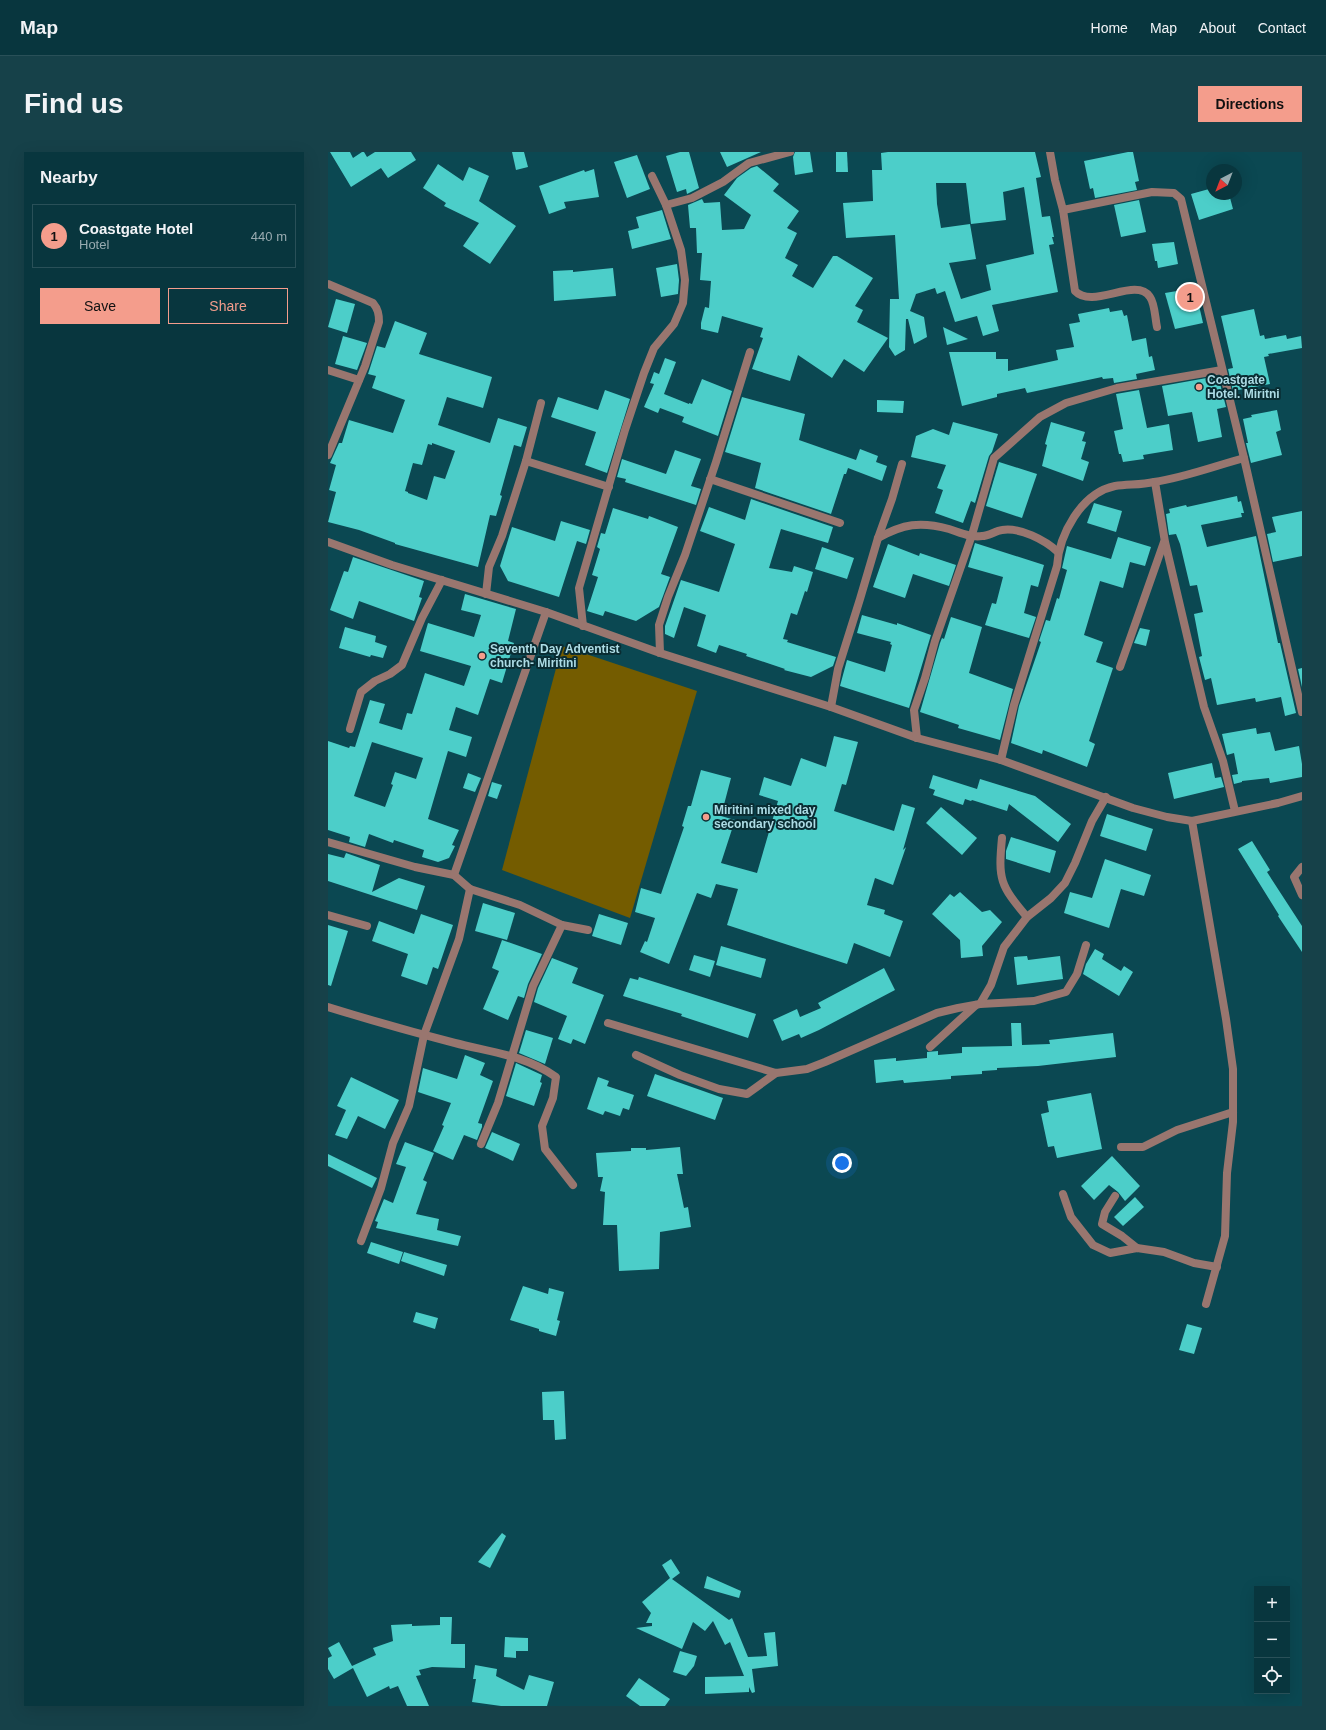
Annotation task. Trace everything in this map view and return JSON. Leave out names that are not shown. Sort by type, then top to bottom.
[{"type":"street","points":[[666,205],[692,198],[723,182],[749,163],[790,152]]},
{"type":"street","points":[[1050,152],[1055,180],[1063,210],[1075,291],[1080,296],[1089,297],[1137,289],[1146,292],[1151,298],[1157,327]]},
{"type":"street","points":[[583,626],[579,588],[644,373],[654,348],[674,324],[683,303],[685,280],[681,250],[666,205],[652,176]]},
{"type":"street","points":[[1063,210],[1152,192],[1174,193],[1181,199],[1244,458],[1302,712]]},
{"type":"street","points":[[328,284],[373,303],[377,308],[379,322],[366,366],[328,455]]},
{"type":"street","points":[[660,652],[659,625],[668,597],[685,555],[750,352]]},
{"type":"street","points":[[328,370],[359,380]]},
{"type":"street","points":[[917,738],[914,710],[925,678],[935,641],[972,535],[994,458],[1040,417],[1066,403],[1117,388],[1222,370]]},
{"type":"street","points":[[486,594],[489,566],[502,536],[526,461],[541,403]]},
{"type":"street","points":[[1001,760],[1014,705],[1057,566],[1058,552],[1076,512],[1095,496],[1114,486],[1155,482],[1244,458]]},
{"type":"street","points":[[526,461],[609,487]]},
{"type":"street","points":[[831,707],[838,669],[902,464]]},
{"type":"street","points":[[710,479],[840,523]]},
{"type":"street","points":[[1155,482],[1165,542],[1204,707],[1223,761],[1235,811]]},
{"type":"street","points":[[878,538],[898,528],[915,524],[935,525],[962,534],[982,536],[1002,530],[1016,529],[1049,544],[1058,552]]},
{"type":"street","points":[[328,542],[392,565],[546,612],[660,652],[831,707],[917,738],[1001,760],[1133,808],[1192,821],[1278,803],[1302,796]]},
{"type":"street","points":[[1120,667],[1165,542]]},
{"type":"street","points":[[350,729],[361,692],[375,681],[390,674],[402,665],[422,618],[442,580]]},
{"type":"street","points":[[454,874],[546,612]]},
{"type":"street","points":[[930,1047],[978,1005],[991,985],[1004,947],[1027,917],[1051,898],[1065,882],[1075,863],[1092,821],[1106,797]]},
{"type":"street","points":[[1192,821],[1233,1069],[1233,1112],[1227,1173],[1225,1236],[1206,1304]]},
{"type":"street","points":[[1002,838],[1000,874],[1009,896],[1027,917]]},
{"type":"street","points":[[328,842],[415,867],[454,874],[470,889],[520,905],[562,925],[588,930]]},
{"type":"street","points":[[1302,867],[1294,877],[1302,895]]},
{"type":"street","points":[[361,1241],[381,1188],[393,1143],[409,1106],[424,1035],[459,938],[470,889]]},
{"type":"street","points":[[328,915],[367,926]]},
{"type":"street","points":[[481,1144],[498,1103],[533,986],[562,925]]},
{"type":"street","points":[[608,1023],[776,1073],[787,1072],[813,1066],[937,1013],[978,1005],[1034,1001],[1066,992],[1077,974],[1086,945]]},
{"type":"street","points":[[328,1007],[456,1044],[512,1056],[542,1067],[556,1076],[553,1098],[542,1126],[544,1149],[573,1185]]},
{"type":"street","points":[[636,1055],[680,1075],[719,1089],[747,1094],[776,1073]]},
{"type":"street","points":[[1121,1147],[1143,1147],[1178,1130],[1233,1112]]},
{"type":"street","points":[[1064,1194],[1071,1217],[1093,1246],[1110,1253],[1137,1248],[1164,1252],[1194,1264],[1217,1267]]},
{"type":"street","points":[[1116,1196],[1105,1212],[1102,1224],[1122,1236],[1137,1248]]},
{"type":"shaded area","points":[[562,646],[697,691],[630,918],[502,870]]},
{"type":"building","points":[[330,152],[350,152],[353,158],[362,152],[364,152],[367,157],[375,152],[411,152],[416,160],[388,178],[381,168],[351,187]]},
{"type":"building","points":[[512,152],[524,152],[528,167],[516,170]]},
{"type":"building","points":[[680,152],[689,152],[699,188],[687,194],[686,189],[677,192],[666,156]]},
{"type":"building","points":[[720,152],[761,152],[727,167]]},
{"type":"building","points":[[795,152],[810,152],[813,172],[795,175],[793,157]]},
{"type":"building","points":[[836,152],[847,152],[848,172],[836,172]]},
{"type":"building","points":[[1035,152],[1041,177],[1036,178],[1042,217],[1050,216],[1054,237],[1052,237],[1054,244],[1049,245],[1058,292],[992,305],[999,331],[983,336],[977,316],[955,322],[945,291],[937,294],[935,288],[916,294],[910,311],[924,317],[927,337],[914,344],[908,319],[906,319],[905,350],[895,356],[889,347],[890,299],[899,299],[895,235],[846,238],[843,203],[873,201],[872,170],[882,170],[881,153]],"holes":[[[936,183],[966,183],[971,224],[1006,220],[1003,192],[1024,187],[1034,254],[986,265],[991,290],[961,299],[949,263],[976,259],[970,224],[941,228],[937,204]]]},
{"type":"building","points":[[1133,152],[1139,181],[1135,182],[1137,190],[1095,198],[1093,188],[1090,189],[1084,161]]},
{"type":"building","points":[[637,155],[650,189],[627,198],[614,162]]},
{"type":"building","points":[[438,164],[463,181],[469,167],[489,176],[479,201],[516,226],[490,264],[463,246],[479,223],[444,206],[446,203],[423,188]]},
{"type":"building","points":[[757,166],[779,184],[773,191],[799,211],[787,228],[797,233],[785,258],[798,265],[792,276],[813,288],[833,256],[837,256],[873,278],[855,306],[863,310],[857,322],[888,338],[864,372],[844,359],[832,378],[798,355],[790,381],[752,369],[763,338],[760,337],[763,328],[722,316],[718,333],[701,329],[705,307],[709,308],[711,281],[700,280],[702,253],[697,253],[696,228],[690,228],[688,205],[702,199],[704,203],[720,202],[722,230],[744,229],[751,215],[724,195],[737,178],[751,168]]},
{"type":"building","points":[[594,169],[599,197],[564,202],[566,208],[549,214],[539,186],[584,170],[585,172]]},
{"type":"building","points":[[1206,190],[1206,200],[1231,200],[1233,209],[1199,220],[1191,194]]},
{"type":"building","points":[[1139,200],[1146,232],[1121,237],[1114,205]]},
{"type":"building","points":[[662,210],[671,239],[632,249],[628,231],[639,228],[636,217]]},
{"type":"building","points":[[1174,242],[1178,264],[1158,268],[1157,261],[1155,261],[1152,244]]},
{"type":"building","points":[[677,264],[679,280],[678,294],[661,297],[656,268]]},
{"type":"building","points":[[613,268],[616,296],[554,301],[553,271],[573,270],[573,272]]},
{"type":"building","points":[[1183,290],[1198,301],[1203,323],[1175,329],[1165,293]]},
{"type":"building","points":[[336,299],[355,304],[347,333],[328,327]]},
{"type":"building","points":[[1109,308],[1110,312],[1122,310],[1124,316],[1127,315],[1132,341],[1146,338],[1149,357],[1152,356],[1155,370],[1136,374],[1137,379],[1114,383],[1113,378],[1103,379],[1102,377],[1027,393],[1025,388],[997,394],[997,397],[962,406],[949,352],[996,352],[996,359],[1008,359],[1008,371],[1058,360],[1056,350],[1074,347],[1069,324],[1080,322],[1078,314]]},
{"type":"building","points":[[1254,309],[1260,336],[1264,335],[1265,339],[1286,335],[1287,339],[1301,336],[1302,348],[1268,354],[1269,356],[1264,357],[1270,384],[1233,391],[1228,369],[1233,368],[1221,316]]},
{"type":"building","points":[[395,321],[427,333],[419,354],[492,377],[483,408],[447,397],[438,425],[490,443],[498,418],[527,427],[521,447],[514,445],[500,495],[502,496],[496,516],[490,515],[478,567],[395,544],[359,530],[328,522],[336,492],[329,490],[336,465],[330,463],[339,443],[342,443],[349,420],[393,433],[405,400],[372,388],[376,376],[368,374],[377,346],[385,348]],"holes":[[[432,443],[455,451],[445,479],[434,476],[427,500],[405,491],[413,463],[422,465],[428,444],[432,445]]]},
{"type":"building","points":[[943,327],[968,339],[947,345]]},
{"type":"building","points":[[343,336],[367,343],[357,370],[335,364]]},
{"type":"building","points":[[665,358],[676,362],[664,394],[692,404],[702,379],[732,391],[718,436],[682,422],[684,417],[660,408],[658,413],[644,407],[654,384],[650,383],[654,372],[659,374]]},
{"type":"building","points":[[1218,376],[1226,407],[1217,409],[1222,437],[1198,442],[1192,412],[1168,416],[1162,386]]},
{"type":"building","points":[[605,390],[630,399],[607,473],[585,465],[596,432],[551,417],[558,397],[598,410]]},
{"type":"building","points":[[1139,390],[1147,428],[1169,424],[1173,450],[1143,455],[1144,459],[1123,462],[1121,454],[1119,454],[1114,431],[1123,429],[1116,394]]},
{"type":"building","points":[[742,397],[805,414],[799,440],[856,460],[860,449],[878,456],[876,462],[887,466],[882,481],[848,468],[846,474],[844,474],[831,514],[755,488],[761,463],[725,452]]},
{"type":"building","points":[[877,400],[904,401],[903,413],[877,412]]},
{"type":"building","points":[[1277,410],[1281,430],[1276,432],[1282,455],[1251,463],[1246,443],[1248,443],[1243,419],[1252,417],[1251,415]]},
{"type":"building","points":[[953,422],[998,434],[992,452],[989,456],[975,503],[971,501],[963,523],[935,513],[943,490],[937,488],[946,465],[911,457],[916,436],[933,429],[949,435]]},
{"type":"building","points":[[1051,422],[1085,432],[1082,441],[1086,442],[1081,459],[1089,462],[1083,481],[1042,466],[1047,445],[1045,444]]},
{"type":"building","points":[[675,450],[701,459],[691,486],[701,489],[696,505],[625,482],[626,479],[617,477],[622,459],[666,474]]},
{"type":"building","points":[[999,462],[1037,474],[1022,518],[986,506]]},
{"type":"building","points":[[1237,496],[1238,502],[1241,501],[1244,513],[1241,513],[1242,517],[1201,525],[1207,547],[1256,536],[1278,643],[1280,643],[1296,713],[1285,716],[1281,697],[1256,702],[1255,698],[1217,705],[1211,678],[1205,680],[1199,657],[1202,656],[1194,614],[1203,612],[1197,585],[1190,586],[1180,544],[1176,534],[1169,535],[1166,514],[1170,513],[1169,509],[1186,505],[1187,507]]},
{"type":"building","points":[[751,499],[833,527],[828,543],[781,529],[769,568],[792,572],[794,566],[813,572],[807,592],[805,591],[797,615],[791,613],[783,639],[788,640],[787,642],[836,657],[833,666],[811,677],[784,670],[785,669],[746,656],[747,654],[719,645],[716,653],[697,646],[706,615],[684,607],[674,638],[665,634],[665,626],[681,580],[719,592],[735,544],[700,531],[709,507],[745,520]]},
{"type":"building","points":[[1094,503],[1122,511],[1116,532],[1087,523]]},
{"type":"building","points":[[613,508],[648,519],[649,516],[678,527],[661,574],[670,577],[659,607],[636,621],[605,611],[603,616],[587,611],[598,577],[592,575],[600,549],[597,547],[601,533],[605,534]]},
{"type":"building","points":[[1302,511],[1302,556],[1273,562],[1267,534],[1276,532],[1272,517]]},
{"type":"building","points":[[561,521],[590,530],[586,544],[577,541],[559,597],[508,581],[500,566],[512,527],[555,541]]},
{"type":"building","points":[[1118,537],[1151,547],[1145,566],[1130,562],[1123,588],[1100,581],[1084,635],[1103,642],[1096,662],[1113,668],[1089,741],[1095,744],[1087,767],[1043,750],[1042,754],[1011,743],[1019,706],[1041,642],[1039,641],[1046,620],[1050,621],[1057,598],[1059,599],[1067,570],[1062,568],[1067,546],[1111,559]]},
{"type":"building","points":[[975,543],[1044,565],[1038,587],[1031,585],[1024,613],[1036,617],[1029,638],[985,625],[992,603],[996,604],[1003,577],[968,567]]},
{"type":"building","points":[[888,544],[919,556],[920,553],[956,565],[949,586],[913,574],[905,598],[873,587]]},
{"type":"building","points":[[822,547],[854,558],[847,579],[815,569]]},
{"type":"building","points":[[353,557],[424,581],[419,597],[422,598],[414,621],[359,601],[353,619],[330,610],[344,571],[348,572]]},
{"type":"building","points":[[465,594],[516,609],[508,641],[514,643],[502,683],[490,679],[478,715],[456,707],[449,730],[472,737],[466,757],[448,751],[428,819],[459,830],[452,845],[455,846],[449,858],[438,862],[422,857],[424,850],[394,840],[393,843],[369,834],[365,847],[349,842],[350,837],[328,830],[328,741],[349,748],[350,746],[355,747],[370,700],[385,704],[379,723],[402,730],[407,713],[412,714],[425,673],[464,686],[471,666],[420,651],[428,623],[474,637],[481,615],[461,610]],"holes":[[[372,742],[423,758],[416,779],[395,772],[391,784],[393,785],[385,807],[354,796]]]},
{"type":"building","points":[[862,615],[897,625],[897,623],[931,635],[909,708],[840,686],[847,660],[885,672],[892,645],[890,644],[891,642],[857,633]]},
{"type":"building","points":[[951,617],[982,627],[969,673],[1013,689],[1000,740],[958,728],[959,725],[920,712],[940,643],[942,638],[944,639]]},
{"type":"building","points":[[345,627],[376,636],[375,642],[387,646],[383,658],[371,655],[370,657],[339,648]]},
{"type":"building","points":[[1140,628],[1150,630],[1146,646],[1134,643]]},
{"type":"building","points":[[1302,668],[1302,687],[1298,669]]},
{"type":"building","points":[[1256,728],[1257,734],[1270,732],[1275,751],[1299,746],[1302,764],[1302,777],[1270,783],[1269,778],[1242,781],[1234,784],[1232,775],[1238,774],[1234,753],[1227,755],[1222,734]]},
{"type":"building","points":[[834,736],[858,742],[846,785],[842,784],[834,811],[894,831],[902,804],[915,808],[903,850],[906,847],[893,885],[875,878],[867,905],[885,910],[884,914],[903,921],[890,957],[854,943],[847,964],[727,925],[738,889],[716,884],[711,898],[697,893],[669,964],[640,952],[645,941],[647,942],[655,918],[635,912],[641,888],[661,894],[684,827],[682,826],[688,806],[691,806],[701,770],[731,778],[721,816],[735,820],[721,863],[757,873],[778,801],[759,795],[764,777],[791,786],[801,758],[826,767]]},
{"type":"building","points":[[1212,763],[1215,778],[1221,777],[1224,787],[1174,799],[1168,773]]},
{"type":"building","points":[[468,773],[481,778],[475,792],[463,788]]},
{"type":"building","points":[[933,775],[977,789],[980,779],[1035,796],[1071,824],[1058,842],[1009,804],[1007,811],[965,799],[963,805],[933,795],[935,790],[929,788]]},
{"type":"building","points":[[492,782],[502,785],[497,799],[488,796]]},
{"type":"building","points":[[941,807],[977,838],[962,855],[926,823]]},
{"type":"building","points":[[1107,814],[1153,829],[1146,851],[1100,836]]},
{"type":"building","points":[[1011,837],[1056,851],[1050,873],[1006,859],[1006,851]]},
{"type":"building","points":[[1252,841],[1270,870],[1267,872],[1302,926],[1302,952],[1278,916],[1279,915],[1238,849]]},
{"type":"building","points":[[346,853],[380,865],[372,892],[399,878],[425,886],[417,910],[328,881],[328,854],[344,858]]},
{"type":"building","points":[[1105,859],[1151,875],[1144,896],[1121,889],[1109,928],[1064,913],[1070,892],[1092,898]]},
{"type":"building","points":[[960,892],[982,912],[990,910],[1002,922],[982,946],[983,956],[961,958],[960,940],[932,914],[950,894],[954,897]]},
{"type":"building","points":[[483,903],[515,913],[507,940],[475,931]]},
{"type":"building","points":[[421,914],[453,925],[438,969],[433,967],[427,985],[401,976],[408,954],[372,941],[379,921],[414,934]]},
{"type":"building","points":[[599,914],[628,923],[621,945],[592,936]]},
{"type":"building","points":[[328,925],[348,931],[331,986],[328,985]]},
{"type":"building","points":[[502,940],[542,954],[528,984],[524,998],[518,996],[508,1020],[483,1009],[499,971],[492,968]]},
{"type":"building","points":[[721,946],[766,959],[761,978],[716,965]]},
{"type":"building","points":[[1095,949],[1104,954],[1102,959],[1121,971],[1124,966],[1133,972],[1119,996],[1083,974],[1086,964]]},
{"type":"building","points":[[694,955],[715,961],[710,977],[689,970]]},
{"type":"building","points":[[1027,956],[1028,960],[1060,956],[1063,979],[1017,985],[1014,957]]},
{"type":"building","points":[[552,958],[578,968],[572,983],[604,995],[585,1044],[573,1039],[571,1044],[558,1039],[567,1016],[534,1002],[538,988]]},
{"type":"building","points":[[884,968],[895,990],[819,1030],[801,1038],[799,1034],[782,1041],[773,1020],[797,1009],[800,1017],[821,1008],[818,1003]]},
{"type":"building","points":[[639,977],[756,1014],[748,1038],[681,1016],[682,1014],[623,996],[630,978],[638,980]]},
{"type":"building","points":[[1011,1023],[1021,1023],[1022,1045],[1050,1044],[1049,1040],[1113,1033],[1116,1057],[1038,1066],[997,1068],[997,1070],[982,1071],[982,1074],[951,1076],[951,1079],[904,1083],[903,1080],[876,1083],[874,1060],[896,1058],[896,1061],[927,1058],[927,1052],[938,1051],[938,1055],[962,1053],[962,1047],[1012,1046]]},
{"type":"building","points":[[526,1030],[553,1038],[545,1064],[519,1053]]},
{"type":"building","points":[[465,1055],[485,1063],[480,1075],[493,1081],[478,1123],[482,1124],[482,1127],[477,1140],[464,1135],[453,1160],[433,1151],[444,1126],[442,1125],[451,1103],[418,1092],[423,1068],[457,1079]]},
{"type":"building","points":[[516,1063],[542,1075],[540,1082],[542,1083],[534,1106],[506,1096]]},
{"type":"building","points":[[655,1074],[723,1098],[715,1120],[647,1096]]},
{"type":"building","points":[[351,1077],[399,1100],[385,1129],[358,1116],[347,1139],[335,1135],[346,1110],[337,1106]]},
{"type":"building","points":[[598,1077],[609,1081],[607,1086],[634,1095],[629,1110],[623,1108],[620,1116],[605,1111],[603,1115],[587,1109]]},
{"type":"building","points":[[1091,1093],[1102,1149],[1057,1158],[1054,1146],[1048,1147],[1041,1114],[1049,1112],[1047,1101]]},
{"type":"building","points":[[492,1132],[520,1144],[513,1161],[485,1148]]},
{"type":"building","points":[[405,1142],[434,1153],[423,1180],[427,1182],[416,1214],[439,1219],[437,1230],[461,1236],[458,1246],[376,1228],[378,1222],[375,1221],[384,1199],[393,1203],[406,1167],[396,1164]]},
{"type":"building","points":[[680,1147],[683,1174],[677,1174],[684,1208],[688,1207],[691,1227],[660,1232],[659,1269],[619,1271],[617,1225],[603,1225],[605,1192],[600,1191],[603,1177],[598,1177],[596,1153],[631,1151],[631,1148],[646,1148],[646,1150]]},
{"type":"building","points":[[328,1154],[377,1178],[372,1188],[328,1166]]},
{"type":"building","points":[[1112,1156],[1140,1186],[1125,1201],[1118,1192],[1109,1185],[1094,1200],[1081,1186]]},
{"type":"building","points":[[1135,1197],[1144,1207],[1123,1226],[1114,1217]]},
{"type":"building","points":[[371,1242],[403,1252],[399,1264],[367,1253]]},
{"type":"building","points":[[404,1252],[447,1265],[444,1276],[401,1261]]},
{"type":"building","points":[[523,1286],[548,1294],[549,1288],[564,1292],[557,1320],[560,1321],[556,1336],[510,1320]]},
{"type":"building","points":[[416,1312],[438,1318],[435,1329],[413,1322]]},
{"type":"building","points":[[1187,1324],[1202,1328],[1194,1354],[1179,1350]]},
{"type":"building","points":[[564,1391],[566,1439],[555,1440],[554,1420],[543,1420],[542,1392]]},
{"type":"building","points":[[502,1533],[506,1536],[490,1568],[478,1562]]},
{"type":"building","points":[[671,1559],[680,1573],[672,1579],[729,1620],[732,1618],[748,1657],[767,1656],[764,1633],[775,1632],[778,1666],[752,1669],[755,1692],[752,1693],[749,1687],[749,1692],[705,1694],[705,1677],[744,1676],[730,1642],[725,1645],[713,1621],[705,1631],[693,1622],[682,1649],[636,1628],[652,1626],[652,1623],[646,1623],[651,1613],[642,1602],[670,1578],[662,1565]]},
{"type":"building","points":[[707,1576],[741,1591],[739,1598],[704,1588]]},
{"type":"building","points":[[440,1617],[452,1617],[451,1644],[465,1644],[465,1668],[432,1667],[419,1670],[421,1675],[416,1676],[429,1706],[407,1706],[398,1686],[390,1689],[389,1686],[367,1697],[353,1668],[334,1679],[328,1669],[328,1658],[332,1656],[328,1648],[339,1642],[352,1666],[376,1655],[373,1648],[393,1641],[391,1625],[440,1625]]},
{"type":"building","points":[[505,1637],[528,1638],[528,1651],[516,1651],[516,1658],[504,1657]]},
{"type":"building","points":[[680,1651],[697,1656],[694,1666],[686,1676],[673,1672]]},
{"type":"building","points":[[475,1665],[497,1669],[496,1676],[524,1690],[529,1675],[554,1682],[547,1706],[501,1706],[472,1702],[476,1679],[473,1679]]},
{"type":"building","points":[[639,1678],[670,1699],[665,1706],[640,1706],[626,1696]]},
{"type":"place","name":"Coastgate Hotel","points":[[1190,297]]},
{"type":"place","name":"Coastgate Hotel. Miritni","points":[[1199,387]]},
{"type":"place","name":"Seventh Day Adventist church- Miritini","points":[[482,656]]},
{"type":"place","name":"Miritini mixed day secondary school","points":[[706,817]]}]
